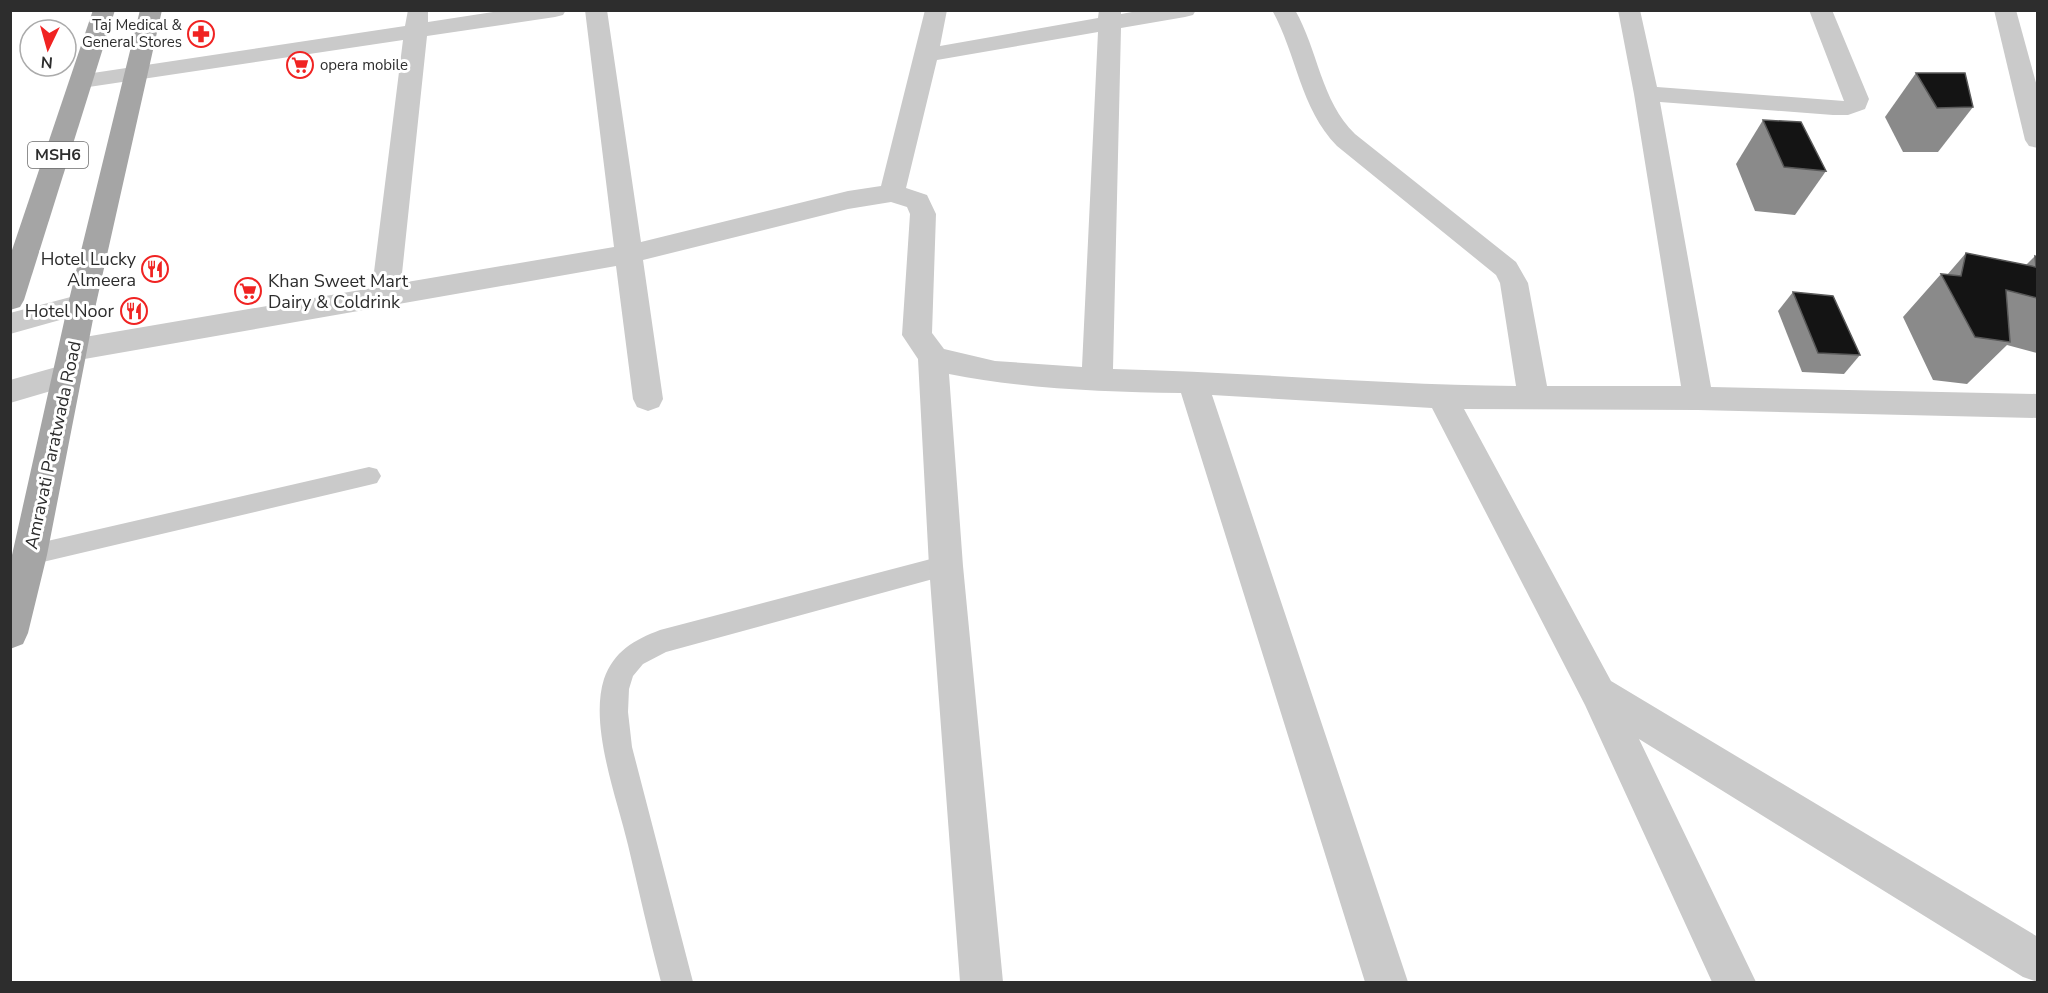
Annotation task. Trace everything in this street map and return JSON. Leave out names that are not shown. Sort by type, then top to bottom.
[{"type":"main road","name":"MSH6","points":[[10,300],[104,10]]},
{"type":"main road","name":"Amravati Paratwada Road","points":[[10,633],[30,555],[82,304],[151,10]]},
{"type":"street","points":[[82,81],[418,21],[555,10]]},
{"type":"street","points":[[596,10],[648,399]]},
{"type":"street","points":[[892,193],[936,10]]},
{"type":"street","points":[[926,55],[1109,16],[1185,10]]},
{"type":"street","points":[[1283,10],[1292,26],[1319,100],[1329,120],[1347,140],[1506,269],[1514,284],[1534,399]]},
{"type":"street","points":[[1629,10],[1646,94],[1698,398]]},
{"type":"street","points":[[1646,94],[1848,108],[1856,104],[1857,99],[1820,10]]},
{"type":"street","points":[[2005,10],[2037,140]]},
{"type":"street","points":[[1097,380],[1109,16]]},
{"type":"street","points":[[385,296],[418,21]]},
{"type":"street","points":[[10,392],[70,363],[385,296],[629,254],[848,200],[892,193],[918,201],[923,214],[918,334],[933,357],[946,566],[981,982]]},
{"type":"street","points":[[10,324],[82,304]]},
{"type":"street","points":[[933,357],[948,363],[995,372],[1097,380],[1193,382],[1442,397],[1698,398],[2037,406]]},
{"type":"street","points":[[1193,382],[1386,982]]},
{"type":"street","points":[[1442,397],[1598,693],[1734,982]]},
{"type":"street","points":[[1598,693],[2037,962]]},
{"type":"lane","points":[[30,555],[369,476]]},
{"type":"lane","points":[[677,982],[618,747],[613,711],[617,676],[632,657],[660,642],[946,566]]},
{"type":"building","points":[[1916,73],[1965,73],[1973,107],[1937,108]]},
{"type":"building","points":[[1763,120],[1801,122],[1826,171],[1784,167]]},
{"type":"building","points":[[1966,253],[2036,267],[2035,256],[2037,257],[2037,298],[2006,290],[2010,342],[1975,337],[1941,274],[1961,276]]},
{"type":"building","points":[[1793,292],[1833,296],[1860,355],[1818,353]]},
{"type":"place","name":"Taj Medical & General Stores","points":[[201,34]]},
{"type":"place","name":"opera mobile","points":[[300,65]]},
{"type":"place","name":"Hotel Lucky Almeera","points":[[155,269]]},
{"type":"place","name":"Khan Sweet Mart Dairy & Coldrink","points":[[248,291]]},
{"type":"place","name":"Hotel Noor","points":[[134,311]]}]
